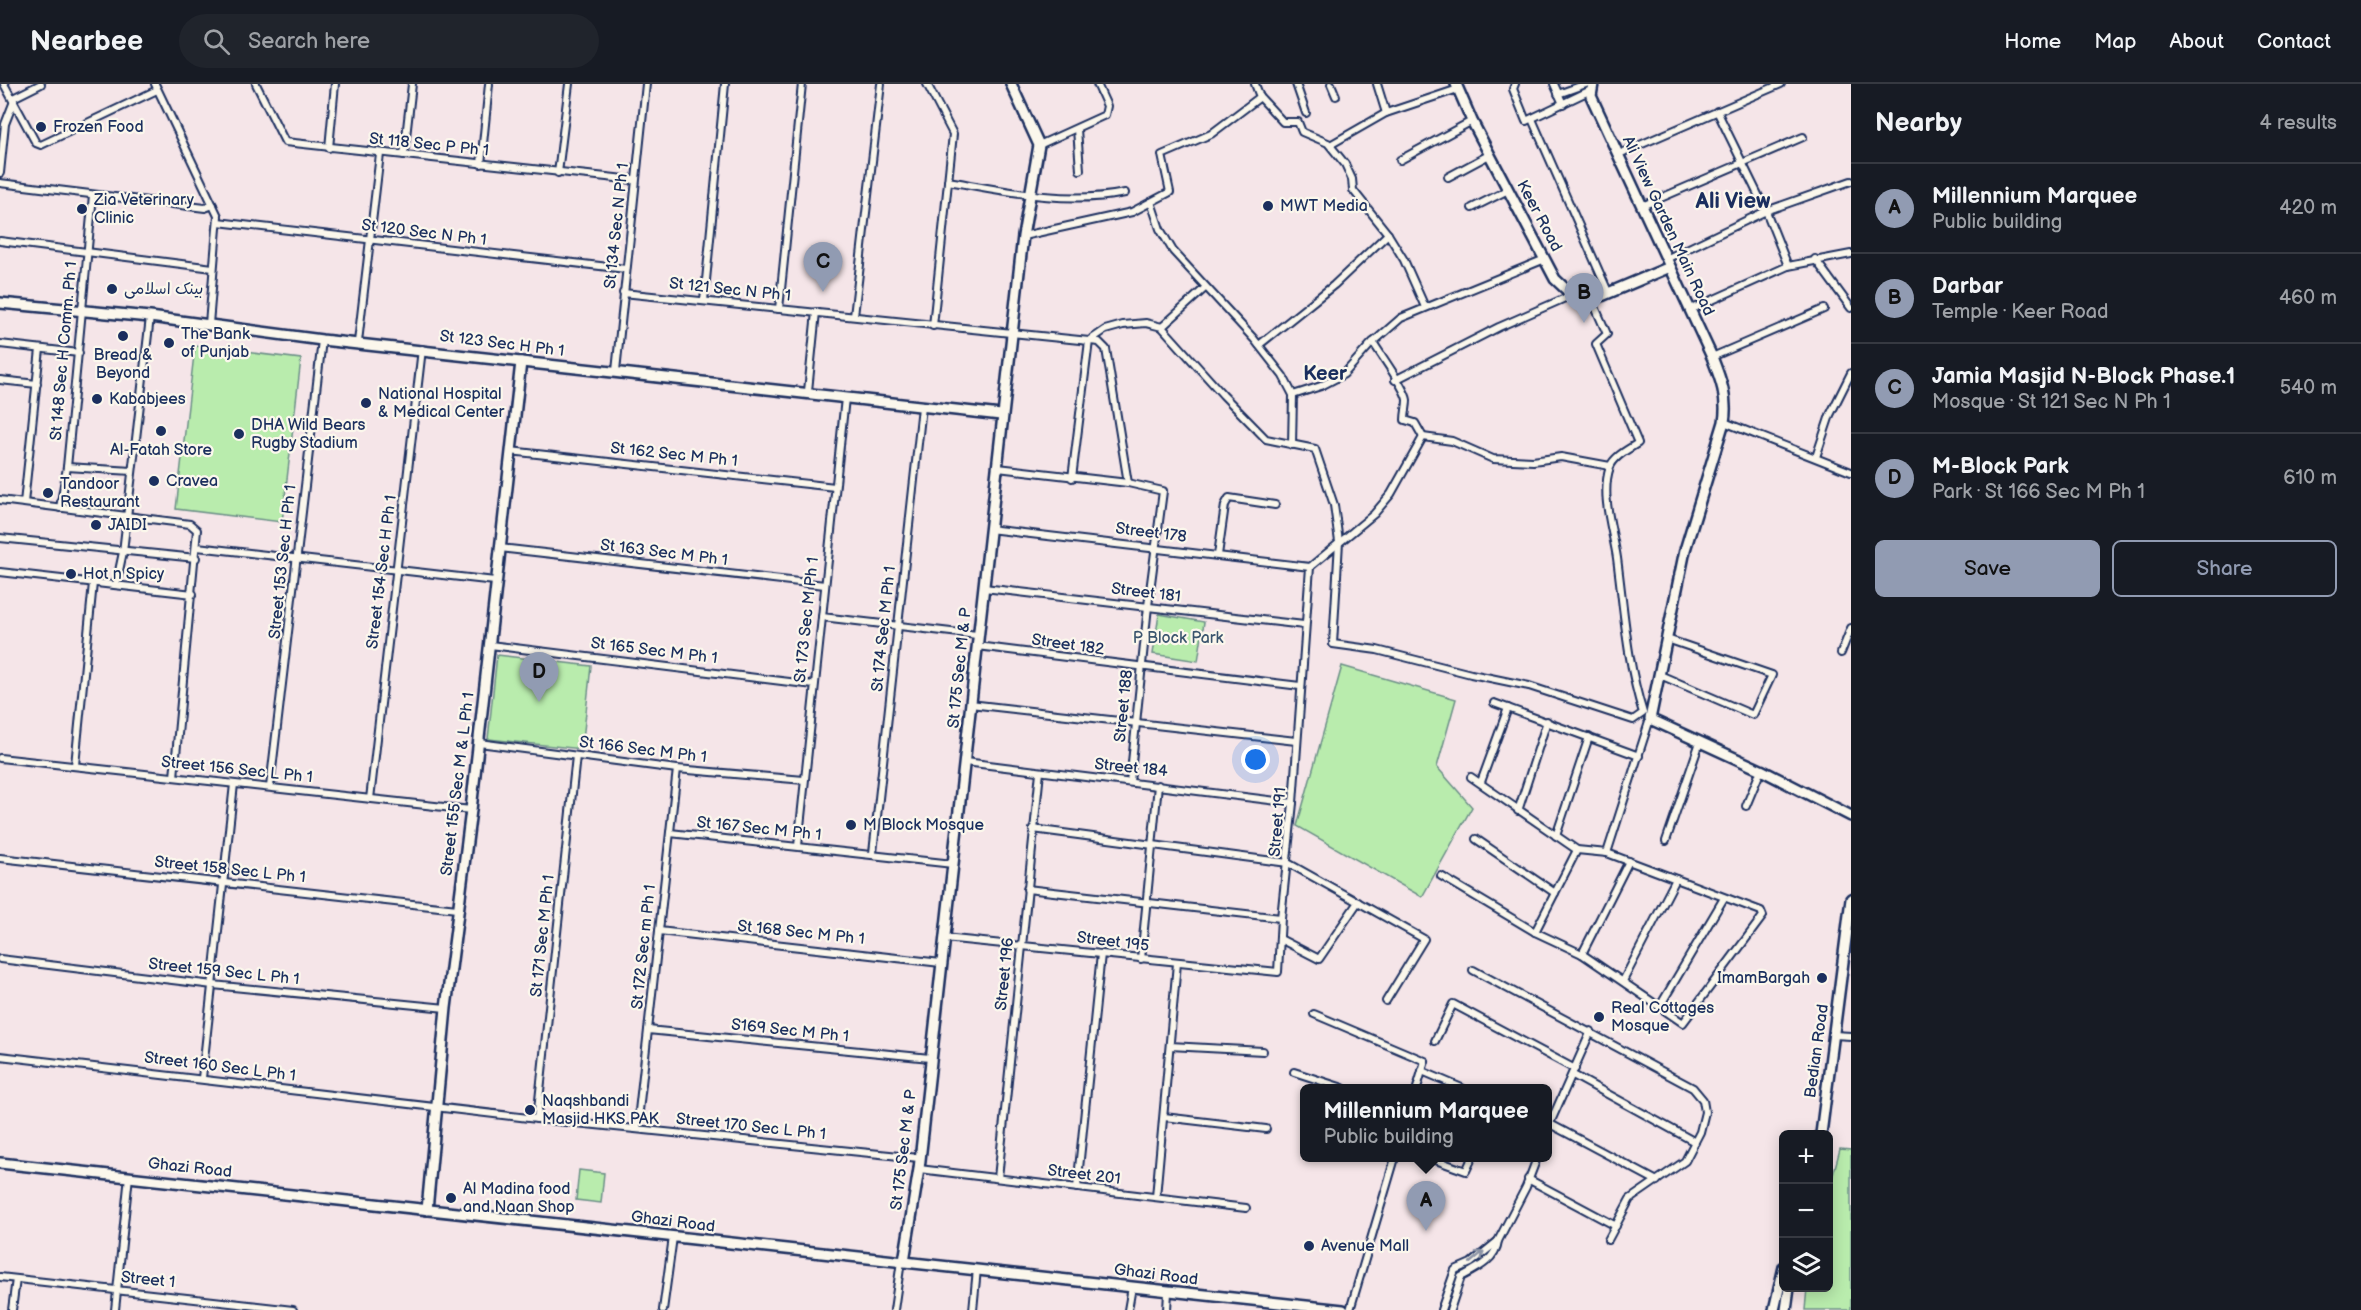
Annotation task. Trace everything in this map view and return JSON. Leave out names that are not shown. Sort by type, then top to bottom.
[{"type":"street","points":[[4,84],[39,144],[44,145],[156,87],[213,205],[218,222],[208,324]]},
{"type":"street","points":[[0,173],[3,124],[14,99],[41,84]]},
{"type":"street","name":"St 118 Sec P Ph 1","points":[[256,84],[285,142],[634,180]]},
{"type":"street","points":[[329,148],[335,84]]},
{"type":"street","points":[[404,155],[412,84]]},
{"type":"street","points":[[481,164],[489,84]]},
{"type":"street","points":[[558,173],[568,84]]},
{"type":"street","name":"St 134 Sec N Ph 1","points":[[616,371],[634,180],[646,84]]},
{"type":"street","points":[[704,301],[725,84]]},
{"type":"street","points":[[778,309],[802,84]]},
{"type":"street","points":[[854,316],[881,84]]},
{"type":"street","points":[[927,84],[953,134],[933,326]]},
{"type":"street","points":[[1011,84],[1039,144],[1101,118],[1107,111],[1097,84]]},
{"type":"street","points":[[1255,84],[1260,97],[1283,122],[1298,122],[1302,132],[1330,145],[1345,164],[1352,179],[1353,190],[1388,234],[1404,260],[1425,307]]},
{"type":"street","points":[[1296,84],[1305,113]]},
{"type":"street","points":[[1331,84],[1336,96]]},
{"type":"street","points":[[1377,84],[1386,113]]},
{"type":"street","points":[[1515,84],[1513,89],[1526,121],[1563,104],[1590,86]]},
{"type":"street","points":[[1554,84],[1563,104]]},
{"type":"street","points":[[1619,154],[1780,84]]},
{"type":"street","points":[[1330,145],[1386,113],[1457,86]]},
{"type":"street","name":"Keer Road","points":[[1457,86],[1472,121],[1555,279],[1572,295]]},
{"type":"street","points":[[1558,94],[1590,86]]},
{"type":"street","name":"Ali View Garden Main Road","points":[[1590,86],[1642,206],[1712,357],[1722,381],[1726,404],[1724,422],[1685,550],[1650,719]]},
{"type":"street","points":[[1023,236],[1132,212],[1170,192],[1162,155],[1211,134],[1260,97]]},
{"type":"street","points":[[1717,111],[1766,211],[1788,266]]},
{"type":"street","points":[[1532,119],[1609,294]]},
{"type":"street","points":[[1400,160],[1472,121]]},
{"type":"street","points":[[1077,129],[1080,170]]},
{"type":"street","points":[[1642,206],[1803,137]]},
{"type":"street","name":"St 175 Sec M & P","points":[[902,1261],[919,1169],[965,762],[977,634],[998,468],[1001,415],[1023,236],[1039,144]]},
{"type":"street","points":[[358,342],[380,154]]},
{"type":"street","points":[[1448,177],[1490,154]]},
{"type":"street","points":[[948,181],[1030,195],[1092,198],[1125,193]]},
{"type":"street","points":[[1395,380],[1499,327],[1572,295],[1592,300],[1609,294],[1766,211],[1851,182]]},
{"type":"street","points":[[0,183],[205,208],[213,205]]},
{"type":"street","points":[[1472,208],[1508,190]]},
{"type":"street","name":"St 148 Sec H Comm. Ph 1","points":[[60,508],[67,466],[79,353],[93,195]]},
{"type":"street","points":[[1151,202],[1160,229],[1173,251],[1259,345],[1283,376],[1293,395],[1292,445]]},
{"type":"street","name":"St 120 Sec N Ph 1","points":[[218,222],[626,269]]},
{"type":"street","points":[[1259,345],[1334,285],[1388,234]]},
{"type":"street","points":[[0,241],[87,250],[213,268]]},
{"type":"street","points":[[1690,310],[1788,266],[1815,259],[1851,254]]},
{"type":"street","points":[[1815,259],[1851,308]]},
{"type":"street","points":[[1293,395],[1322,386],[1344,374],[1373,342],[1401,318],[1545,260]]},
{"type":"street","points":[[1162,327],[1205,288]]},
{"type":"street","name":"St 121 Sec N Ph 1","points":[[623,293],[1089,341]]},
{"type":"street","points":[[1072,478],[1089,341],[1105,330],[1122,325],[1146,323],[1162,327],[1266,439],[1315,449],[1334,506],[1339,542],[1333,644],[1377,650],[1471,675],[1529,686],[1633,720],[1643,713],[1629,667],[1617,560],[1606,502],[1610,466],[1621,454],[1638,443],[1624,416],[1613,381],[1596,344],[1607,334],[1592,300]]},
{"type":"street","name":"St 123 Sec H Ph 1","points":[[0,303],[150,317],[521,362],[1001,415]]},
{"type":"street","points":[[1712,357],[1824,309]]},
{"type":"street","points":[[808,392],[816,312]]},
{"type":"street","points":[[117,585],[123,552],[150,317]]},
{"type":"street","name":"Street 153 Sec H Ph 1","points":[[270,787],[322,339]]},
{"type":"street","points":[[998,468],[1128,483],[1106,349],[1099,342],[1089,341]]},
{"type":"street","points":[[1373,342],[1395,380],[1404,390],[1407,402],[1405,420],[1415,423],[1424,437],[1452,441],[1493,459],[1533,461],[1561,457],[1610,466]]},
{"type":"street","points":[[0,344],[79,353]]},
{"type":"street","points":[[24,503],[40,349]]},
{"type":"street","name":"Street 154 Sec H Ph 1","points":[[370,799],[394,571],[422,350]]},
{"type":"street","name":"Street 155 Sec M & L Ph 1","points":[[427,1210],[446,1008],[479,742],[521,362]]},
{"type":"street","points":[[1816,457],[1830,415],[1851,373]]},
{"type":"street","points":[[0,380],[37,384]]},
{"type":"street","name":"St 173 Sec M Ph 1","points":[[798,846],[845,398]]},
{"type":"street","name":"St 174 Sec M Ph 1","points":[[873,854],[922,407]]},
{"type":"street","points":[[1724,422],[1851,472]]},
{"type":"street","points":[[1310,567],[1380,507],[1391,494],[1424,437]]},
{"type":"street","name":"St 162 Sec M Ph 1","points":[[510,451],[835,487]]},
{"type":"street","points":[[67,466],[132,471]]},
{"type":"street","name":"Street 188","points":[[1128,483],[1163,491],[1148,606],[1130,782]]},
{"type":"street","points":[[1218,555],[1225,505],[1229,498],[1236,497],[1275,505]]},
{"type":"street","points":[[0,500],[190,524],[197,530],[193,594],[174,777]]},
{"type":"street","name":"Street 178","points":[[989,529],[1310,567]]},
{"type":"street","points":[[0,538],[196,558]]},
{"type":"street","points":[[197,547],[495,581]]},
{"type":"street","name":"St 163 Sec M Ph 1","points":[[500,548],[825,585]]},
{"type":"street","name":"Street 191","points":[[1278,972],[1310,567]]},
{"type":"street","points":[[0,572],[193,594]]},
{"type":"street","points":[[75,765],[93,583]]},
{"type":"street","name":"Street 181","points":[[984,588],[1304,625]]},
{"type":"street","points":[[822,617],[977,634]]},
{"type":"street","points":[[1841,653],[1851,628]]},
{"type":"street","points":[[1660,675],[1754,715],[1772,675],[1667,639]]},
{"type":"street","name":"St 165 Sec M Ph 1","points":[[490,645],[814,685]]},
{"type":"street","name":"Street 182","points":[[976,646],[1300,686]]},
{"type":"street","points":[[1494,703],[1639,756]]},
{"type":"street","points":[[970,704],[1296,741]]},
{"type":"street","points":[[1481,782],[1508,708]]},
{"type":"street","points":[[1607,853],[1650,719],[1761,770],[1851,816]]},
{"type":"street","points":[[1518,811],[1547,721]]},
{"type":"street","points":[[1556,836],[1589,737]]},
{"type":"street","name":"St 166 Sec M Ph 1","points":[[479,742],[677,769],[804,780]]},
{"type":"street","points":[[1666,841],[1700,742]]},
{"type":"street","name":"St 171 Sec M Ph 1","points":[[537,1119],[576,756]]},
{"type":"street","name":"Street 156 Sec L Ph 1","points":[[0,758],[471,810]]},
{"type":"street","name":"Street 184","points":[[965,762],[1293,803]]},
{"type":"street","name":"St 172 Sec m Ph 1","points":[[637,1129],[677,769]]},
{"type":"street","points":[[1746,806],[1761,770]]},
{"type":"street","name":"Street 196","points":[[998,1178],[1040,772]]},
{"type":"street","points":[[1441,876],[1535,932],[1582,954],[1682,1022],[1763,916],[1761,911],[1607,853],[1577,850],[1471,777]]},
{"type":"street","points":[[202,1078],[234,784]]},
{"type":"street","points":[[1141,959],[1158,785]]},
{"type":"street","points":[[1033,829],[1154,843],[1288,863],[1424,939],[1386,1000]]},
{"type":"street","name":"St 167 Sec M Ph 1","points":[[670,833],[953,864]]},
{"type":"street","points":[[1476,839],[1555,893]]},
{"type":"street","points":[[1535,932],[1577,850]]},
{"type":"street","name":"Street 158 Sec L Ph 1","points":[[0,858],[458,909]]},
{"type":"street","points":[[1582,954],[1629,861]]},
{"type":"street","points":[[1623,981],[1676,879]]},
{"type":"street","points":[[1027,889],[1281,918]]},
{"type":"street","points":[[1660,1006],[1724,898]]},
{"type":"street","name":"Bedian Road","points":[[1822,1130],[1851,899]]},
{"type":"street","points":[[1280,939],[1318,959],[1358,902]]},
{"type":"street","name":"St 168 Sec M Ph 1","points":[[659,930],[941,963]]},
{"type":"street","name":"Street 195","points":[[944,938],[1278,972]]},
{"type":"street","points":[[1077,1188],[1101,954]]},
{"type":"street","name":"Street 159 Sec L Ph 1","points":[[0,959],[213,985],[446,1008]]},
{"type":"street","points":[[1156,1197],[1177,963]]},
{"type":"street","points":[[1473,970],[1693,1088],[1703,1100],[1705,1112],[1695,1142],[1685,1161],[1630,1199],[1608,1240]]},
{"type":"street","points":[[1435,1041],[1453,1004],[1695,1142]]},
{"type":"street","points":[[1314,1014],[1425,1061],[1418,1084]]},
{"type":"street","name":"S169 Sec M Ph 1","points":[[648,1030],[930,1058]]},
{"type":"street","points":[[1552,1120],[1591,1032]]},
{"type":"street","points":[[1834,1035],[1851,1036]]},
{"type":"street","points":[[1170,1046],[1263,1051]]},
{"type":"street","name":"Street 160 Sec L Ph 1","points":[[0,1056],[436,1106]]},
{"type":"street","points":[[1422,1071],[1451,1084]]},
{"type":"street","points":[[1294,1072],[1329,1084]]},
{"type":"street","name":"Street 170 Sec L Ph 1","points":[[436,1106],[537,1119],[919,1158]]},
{"type":"street","points":[[1164,1117],[1266,1129]]},
{"type":"street","points":[[1552,1128],[1657,1181]]},
{"type":"street","points":[[1350,1310],[1394,1162]]},
{"type":"street","points":[[1441,1162],[1466,1171],[1470,1162]]},
{"type":"street","points":[[1450,1310],[1461,1277],[1483,1265],[1497,1249],[1498,1241],[1535,1162]]},
{"type":"street","name":"Ghazi Road","points":[[0,1163],[976,1269],[1304,1309],[1342,1310]]},
{"type":"street","name":"Street 201","points":[[919,1169],[1246,1208]]},
{"type":"street","points":[[115,1310],[129,1176]]},
{"type":"street","points":[[1528,1179],[1616,1226]]},
{"type":"street","points":[[663,1310],[673,1237]]},
{"type":"street","points":[[1441,1310],[1455,1270],[1471,1263],[1498,1241]]},
{"type":"street","points":[[894,1310],[902,1261]]},
{"type":"street","points":[[973,1310],[976,1269]]},
{"type":"street","name":"Street 1","points":[[0,1277],[294,1310]]},
{"type":"street","points":[[12,1310],[16,1279]]},
{"type":"street","points":[[1774,1310],[1779,1286]]},
{"type":"street","points":[[1128,1310],[1132,1287]]},
{"type":"street","points":[[1167,1310],[1168,1292]]},
{"type":"street","points":[[1786,1310],[1788,1292]]},
{"type":"street","points":[[1768,1310],[1777,1293]]},
{"type":"green space","name":"DHA Wild Bears Rugby Stadium","points":[[195,346],[301,359],[282,522],[176,509]]},
{"type":"green space","name":"P Block Park","points":[[1159,614],[1204,622],[1198,661],[1153,654]]},
{"type":"green space","points":[[497,655],[591,666],[582,749],[488,739]]},
{"type":"green space","points":[[1342,666],[1456,699],[1437,767],[1472,807],[1422,897],[1297,826]]},
{"type":"green space","points":[[1840,1149],[1851,1150],[1851,1310],[1805,1310],[1807,1292],[1833,1292],[1833,1175]]},
{"type":"green space","points":[[579,1170],[604,1173],[601,1203],[576,1200]]},
{"type":"place","name":"Frozen Food","points":[[41,127]]},
{"type":"place","name":"MWT Media","points":[[1268,206]]},
{"type":"place","name":"Zia Veterinary Clinic","points":[[82,209]]},
{"type":"place","name":"بینک اسلامی","points":[[112,289]]},
{"type":"place","name":"Jamia Masjid N-Block Phase.1","points":[[823,292]]},
{"type":"place","name":"Darbar","points":[[1584,323]]},
{"type":"place","name":"Bread & Beyond","points":[[123,336]]},
{"type":"place","name":"The Bank of Punjab","points":[[169,343]]},
{"type":"place","name":"Kababjees","points":[[97,399]]},
{"type":"place","name":"National Hospital & Medical Center","points":[[366,403]]},
{"type":"place","name":"Al-Fatah Store","points":[[161,431]]},
{"type":"place","name":"DHA Wild Bears Rugby Stadium","points":[[239,434]]},
{"type":"place","name":"Cravea","points":[[154,481]]},
{"type":"place","name":"Tandoor Restaurant","points":[[48,493]]},
{"type":"place","name":"JAIDI","points":[[96,525]]},
{"type":"place","name":"Hot n Spicy","points":[[71,574]]},
{"type":"place","name":"M-Block Park","points":[[539,702]]},
{"type":"place","name":"M Block Mosque","points":[[851,825]]},
{"type":"place","name":"ImamBargah","points":[[1822,978]]},
{"type":"place","name":"Real Cottages Mosque","points":[[1599,1017]]},
{"type":"place","name":"Naqshbandi Masjid HKS PAK","points":[[530,1110]]},
{"type":"place","name":"Al Madina food and Naan Shop","points":[[451,1198]]},
{"type":"place","name":"Millennium Marquee","points":[[1426,1231]]},
{"type":"place","name":"Avenue Mall","points":[[1309,1246]]},
{"type":"district","name":"Ali View","points":[[1733,201]]},
{"type":"district","name":"Keer","points":[[1325,374]]}]
